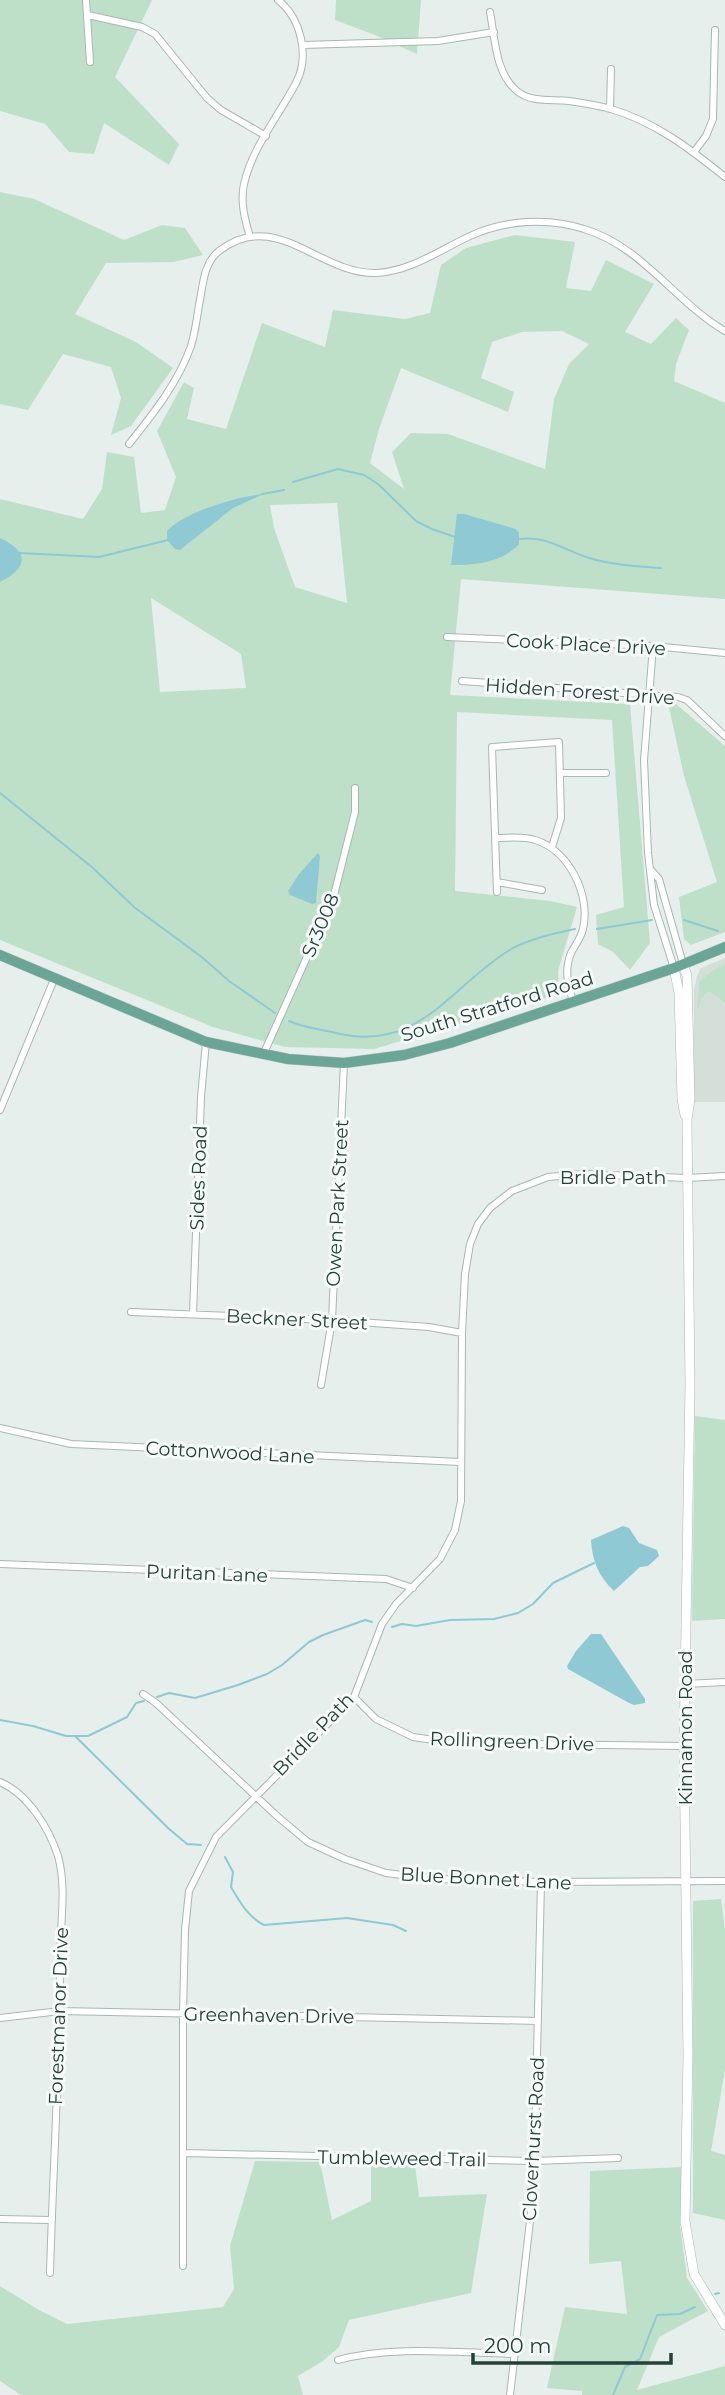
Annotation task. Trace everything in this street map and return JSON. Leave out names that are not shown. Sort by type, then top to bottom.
[{"type":"main road","name":"South Stratford Road","points":[[0,955],[206,1042],[288,1059],[344,1063],[404,1055],[438,1046],[679,966],[725,947]]},
{"type":"main road","name":"Kinnamon Road","points":[[679,966],[682,1099],[687,1120],[690,1385],[684,1746],[688,2053],[685,2221],[694,2274],[725,2325]]},
{"type":"street","points":[[86,0],[90,62]]},
{"type":"street","points":[[250,237],[242,198],[247,172],[298,81],[302,45],[298,26],[286,6],[278,0]]},
{"type":"street","points":[[490,12],[502,70],[505,78],[517,91],[529,98],[566,100],[610,109],[650,124],[694,152],[725,177]]},
{"type":"street","points":[[88,15],[142,27],[155,34],[207,98],[221,110],[266,136]]},
{"type":"street","points":[[694,152],[706,136],[713,119],[715,30]]},
{"type":"street","points":[[302,45],[438,41],[494,32]]},
{"type":"street","points":[[610,109],[611,69]]},
{"type":"street","points":[[129,444],[179,375],[192,344],[206,271],[211,259],[232,243],[250,237],[274,236],[343,267],[375,273],[411,265],[471,236],[499,226],[541,222],[571,225],[600,234],[631,254],[699,313],[725,331]]},
{"type":"street","name":"Cook Place Drive","points":[[447,637],[653,646],[725,653]]},
{"type":"street","name":"Kinnamon Road","points":[[653,646],[644,760],[648,853],[654,905],[679,966]]},
{"type":"street","name":"Hidden Forest Drive","points":[[462,681],[678,697],[687,700],[725,736]]},
{"type":"street","points":[[497,892],[492,747],[559,742],[561,818],[552,847]]},
{"type":"street","points":[[560,773],[606,773]]},
{"type":"street","name":"Sr3008","points":[[263,1055],[333,899],[353,822],[355,788]]},
{"type":"street","points":[[497,838],[529,839],[552,847],[573,873],[584,908],[583,927],[572,951],[567,971],[573,1001]]},
{"type":"street","name":"Kinnamon Road","points":[[651,870],[659,879],[679,966]]},
{"type":"street","points":[[497,882],[542,890]]},
{"type":"street","points":[[654,905],[664,902]]},
{"type":"street","points":[[0,1110],[55,977]]},
{"type":"street","name":"Sides Road","points":[[193,1314],[201,1097],[206,1042]]},
{"type":"street","name":"Owen Park Street","points":[[321,1385],[332,1320],[344,1063]]},
{"type":"street","name":"Bridle Path","points":[[183,2266],[183,2014],[189,1891],[216,1837],[254,1795],[354,1697],[382,1624],[396,1604],[440,1559],[455,1531],[461,1501],[462,1333],[467,1259],[474,1233],[490,1208],[505,1195],[534,1181],[563,1175],[687,1178],[725,1176]]},
{"type":"street","name":"Beckner Street","points":[[131,1312],[332,1320],[429,1327],[462,1333]]},
{"type":"street","name":"Cottonwood Lane","points":[[0,1429],[71,1444],[461,1462]]},
{"type":"street","name":"Puritan Lane","points":[[0,1564],[386,1579],[413,1588]]},
{"type":"street","points":[[685,1684],[725,1682]]},
{"type":"street","name":"Blue Bonnet Lane","points":[[143,1694],[308,1842],[386,1873],[437,1879],[541,1882],[725,1881]]},
{"type":"street","name":"Rollingreen Drive","points":[[354,1697],[376,1719],[413,1737],[455,1743],[684,1746]]},
{"type":"street","name":"Forestmanor Drive","points":[[0,1782],[25,1799],[45,1828],[58,1856],[62,1884],[50,2273]]},
{"type":"street","name":"Cloverhurst Road","points":[[510,2395],[534,2186],[541,1882]]},
{"type":"street","name":"Greenhaven Drive","points":[[0,2018],[60,2011],[538,2021]]},
{"type":"street","name":"Tumbleweed Trail","points":[[185,2153],[534,2161],[618,2158]]},
{"type":"street","points":[[0,2220],[51,2220]]},
{"type":"street","points":[[338,2360],[362,2353],[391,2352],[515,2354]]},
{"type":"shaded area","points":[[725,958],[725,1102],[694,1102],[694,990],[697,976],[701,968]]},
{"type":"green space","points":[[0,0],[152,0],[115,77],[179,144],[169,165],[104,123],[94,154],[69,152],[45,124],[0,111]]},
{"type":"green space","points":[[336,0],[421,0],[417,54],[335,20]]},
{"type":"green space","points":[[0,192],[34,199],[124,240],[162,225],[185,228],[203,255],[174,262],[106,263],[75,314],[136,342],[173,368],[131,426],[111,435],[121,398],[111,367],[63,354],[28,410],[0,404]]},
{"type":"green space","points":[[515,235],[575,242],[566,288],[591,291],[606,260],[654,284],[625,332],[651,344],[676,318],[689,330],[676,364],[674,381],[725,403],[725,599],[461,579],[450,695],[630,704],[650,943],[630,970],[613,952],[598,944],[596,915],[624,907],[612,720],[457,712],[455,891],[550,901],[577,907],[558,971],[559,994],[374,1049],[285,1047],[213,1027],[0,940],[0,499],[83,519],[102,489],[107,452],[134,457],[141,513],[165,510],[176,477],[157,431],[184,382],[194,388],[187,419],[226,429],[262,323],[325,347],[333,310],[405,319],[430,313],[441,265],[466,248]],"holes":[[[562,331],[589,344],[569,364],[554,399],[545,469],[448,434],[411,433],[392,452],[404,489],[370,463],[401,368],[508,412],[514,392],[481,378],[492,342],[522,332]],[[337,503],[347,603],[295,587],[274,528],[270,505]],[[151,598],[241,654],[246,688],[160,692]]]},
{"type":"green space","points":[[675,703],[725,746],[725,932],[691,945],[684,939],[679,897],[717,882],[684,776],[669,707]]},
{"type":"green space","points":[[725,964],[725,1003],[709,991],[701,998],[697,1009],[699,982]]},
{"type":"green space","points":[[695,1416],[725,1420],[725,1619],[692,1621]]},
{"type":"green space","points":[[721,1899],[725,1929],[725,2070],[711,2151],[725,2155],[725,2220],[693,2213],[693,1901]]},
{"type":"green space","points":[[255,2161],[320,2162],[332,2220],[371,2201],[371,2162],[415,2165],[419,2197],[487,2194],[471,2293],[349,2320],[339,2347],[323,2361],[298,2376],[303,2395],[21,2395],[0,2381],[0,2286],[67,2324],[223,2307],[234,2289],[230,2246]]},
{"type":"green space","points":[[682,2167],[680,2225],[687,2278],[708,2311],[659,2337],[637,2390],[725,2366],[725,2395],[582,2395],[582,2391],[547,2388],[565,2307],[627,2314],[621,2261],[589,2264],[590,2171]]},
{"type":"water","points":[[264,494],[233,508],[180,550],[175,549],[167,540],[167,531],[198,511],[240,498]]},
{"type":"water","points":[[457,514],[516,529],[519,533],[519,544],[496,559],[451,565]]},
{"type":"water","points":[[0,538],[17,549],[22,560],[16,571],[0,582]]},
{"type":"water","points":[[318,853],[320,856],[316,903],[312,904],[290,895],[288,891]]},
{"type":"water","points":[[623,1526],[629,1528],[639,1543],[657,1550],[659,1556],[648,1566],[640,1567],[614,1591],[597,1568],[591,1540]]},
{"type":"water","points":[[591,1634],[601,1634],[645,1699],[645,1703],[629,1703],[568,1669],[567,1666],[576,1651]]},
{"type":"waterway","points":[[293,482],[338,469],[364,475],[378,484],[416,521],[455,537]]},
{"type":"waterway","points":[[262,494],[284,490]]},
{"type":"waterway","points":[[520,539],[547,541],[589,558],[607,562],[661,568]]},
{"type":"waterway","points":[[19,553],[99,557],[168,540]]},
{"type":"waterway","points":[[0,793],[93,868],[134,907],[275,1013]]},
{"type":"waterway","points":[[597,929],[652,920]]},
{"type":"waterway","points":[[684,920],[718,931]]},
{"type":"waterway","points":[[289,1021],[364,1037],[389,1034],[411,1026],[430,1014],[487,966],[515,947],[540,937],[575,929]]},
{"type":"waterway","points":[[392,1627],[450,1620],[494,1619],[518,1613],[533,1604],[553,1583],[594,1563]]},
{"type":"waterway","points":[[157,1697],[169,1693],[195,1698],[238,1685],[267,1674],[309,1642],[323,1635],[365,1620],[372,1622]]},
{"type":"waterway","points":[[0,1720],[66,1736],[88,1736],[127,1717],[136,1703],[144,1701]]},
{"type":"waterway","points":[[75,1736],[168,1828],[187,1844],[201,1845]]},
{"type":"waterway","points":[[225,1857],[233,1872],[231,1887],[241,1904],[264,1925],[347,1918],[393,1925],[406,1931]]},
{"type":"waterway","points":[[715,2294],[719,2293]]},
{"type":"waterway","points":[[613,2395],[625,2367],[640,2359],[657,2315],[680,2314],[695,2307]]}]
